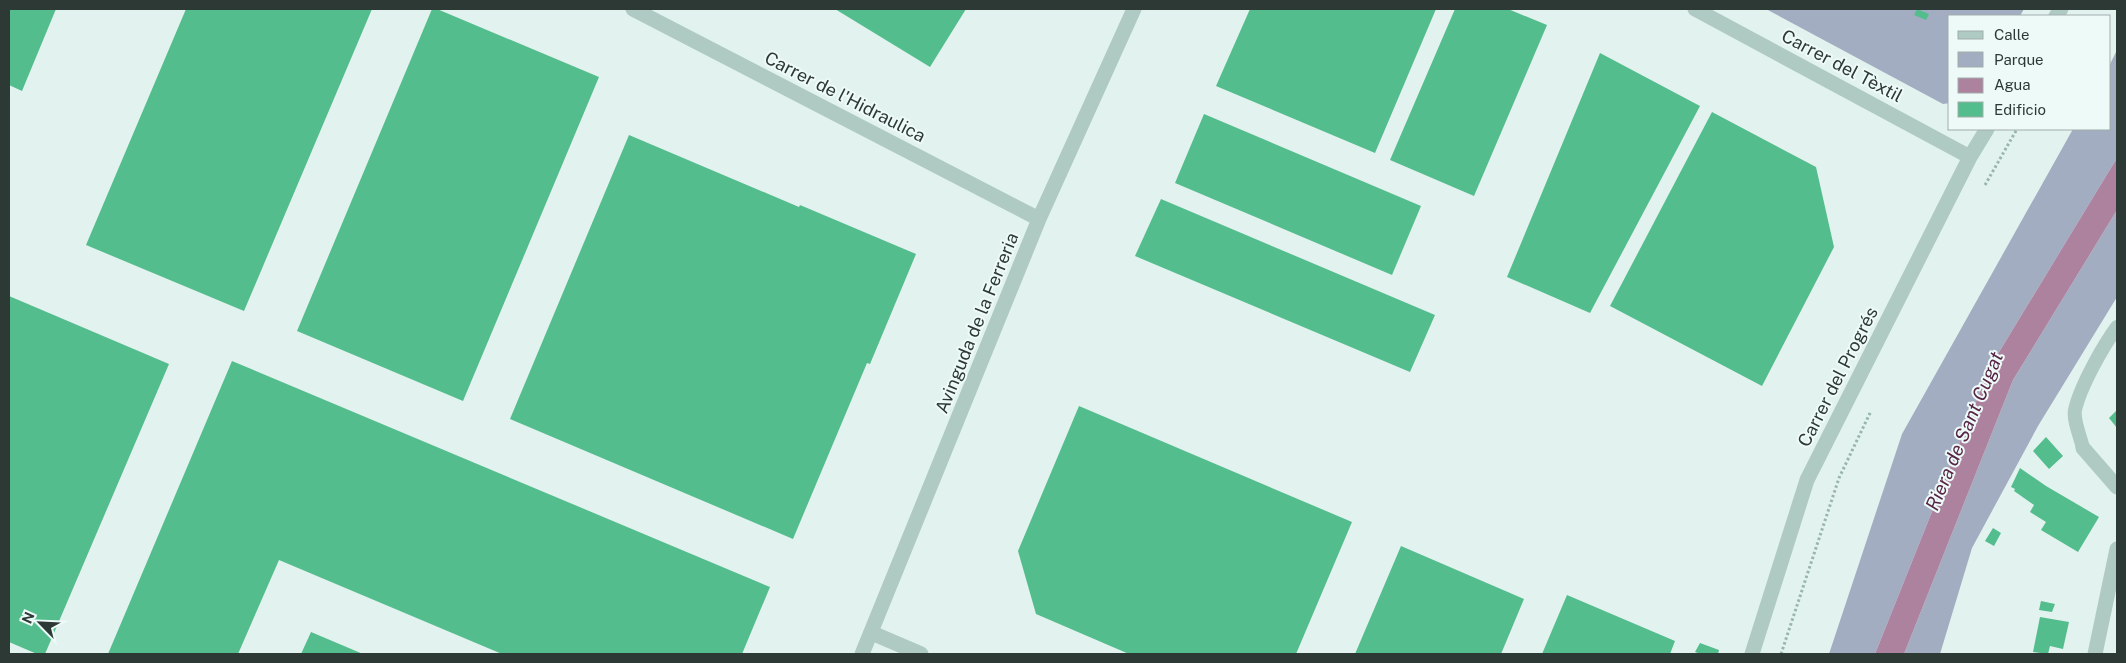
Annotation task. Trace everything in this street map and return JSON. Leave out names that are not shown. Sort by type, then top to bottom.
[{"type":"street","name":"Carrer de l'Hidraulica","points":[[633,9],[1039,219]]},
{"type":"street","name":"Avinguda de la Ferreria","points":[[862,654],[1039,219],[1134,9]]},
{"type":"street","name":"Carrer del Tèxtil","points":[[1696,9],[1970,157]]},
{"type":"street","name":"Carrer del Progrés","points":[[1752,654],[1807,480],[1970,157],[1986,130]]},
{"type":"street","points":[[2083,448],[2117,487]]},
{"type":"street","points":[[2095,654],[2117,549]]},
{"type":"street","points":[[872,633],[921,654]]},
{"type":"lane","points":[[2083,448],[2075,412],[2090,372],[2108,339],[2117,327]]},
{"type":"path","points":[[1984,188],[2016,130]]},
{"type":"path","points":[[1781,654],[1839,478],[1873,407]]},
{"type":"green space","points":[[1766,9],[2024,9],[2021,15],[1948,15],[1948,103],[1943,104]]},
{"type":"green space","points":[[2117,50],[2117,158],[1990,367],[1875,654],[1829,654],[1902,434],[2072,130],[2111,130],[2111,62]]},
{"type":"green space","points":[[2117,210],[2117,297],[2038,426],[1972,548],[1940,654],[1904,654],[2013,380]]},
{"type":"water","points":[[2117,158],[2117,210],[2013,380],[1904,654],[1875,654],[1990,367]]},
{"type":"building","points":[[9,9],[56,9],[22,91],[9,85]]},
{"type":"building","points":[[186,9],[372,9],[244,311],[86,245]]},
{"type":"building","points":[[432,9],[437,9],[599,77],[463,401],[297,331]]},
{"type":"building","points":[[835,9],[966,9],[930,67]]},
{"type":"building","points":[[1250,9],[1436,9],[1375,153],[1216,86]]},
{"type":"building","points":[[1455,9],[1508,9],[1547,25],[1474,196],[1390,160]]},
{"type":"building","points":[[1917,9],[1929,14],[1926,20],[1914,15]]},
{"type":"building","points":[[1600,53],[1700,106],[1590,313],[1507,277]]},
{"type":"building","points":[[1712,112],[1816,167],[1834,247],[1762,386],[1610,306]]},
{"type":"building","points":[[1204,114],[1421,206],[1392,275],[1175,183]]},
{"type":"building","points":[[629,135],[916,254],[870,364],[867,363],[793,539],[510,419]]},
{"type":"building","points":[[1161,199],[1435,315],[1410,372],[1135,256]]},
{"type":"building","points":[[9,296],[169,364],[45,654],[37,654],[9,642]]},
{"type":"building","points":[[232,361],[770,587],[742,654],[502,654],[279,560],[238,654],[108,654]]},
{"type":"building","points":[[1079,406],[1352,522],[1296,654],[1129,654],[1036,614],[1018,551]]},
{"type":"building","points":[[2117,410],[2117,428],[2109,418]]},
{"type":"building","points":[[2046,437],[2063,456],[2049,469],[2033,451]]},
{"type":"building","points":[[2020,468],[2046,486],[2099,517],[2078,552],[2041,530],[2046,522],[2030,512],[2034,505],[2011,487]]},
{"type":"building","points":[[1993,528],[2001,533],[1994,546],[1985,541]]},
{"type":"building","points":[[1401,546],[1524,599],[1501,654],[1355,654]]},
{"type":"building","points":[[1567,595],[1675,641],[1670,654],[1542,654]]},
{"type":"building","points":[[2041,601],[2055,604],[2052,612],[2039,610]]},
{"type":"building","points":[[2040,617],[2069,622],[2063,649],[2050,646],[2048,654],[2033,652]]},
{"type":"building","points":[[311,632],[363,654],[301,654]]},
{"type":"building","points":[[1700,643],[1719,650],[1718,654],[1695,652]]},
{"type":"water label","name":"Riera de Sant Cugat","points":[[1964,431]]}]
